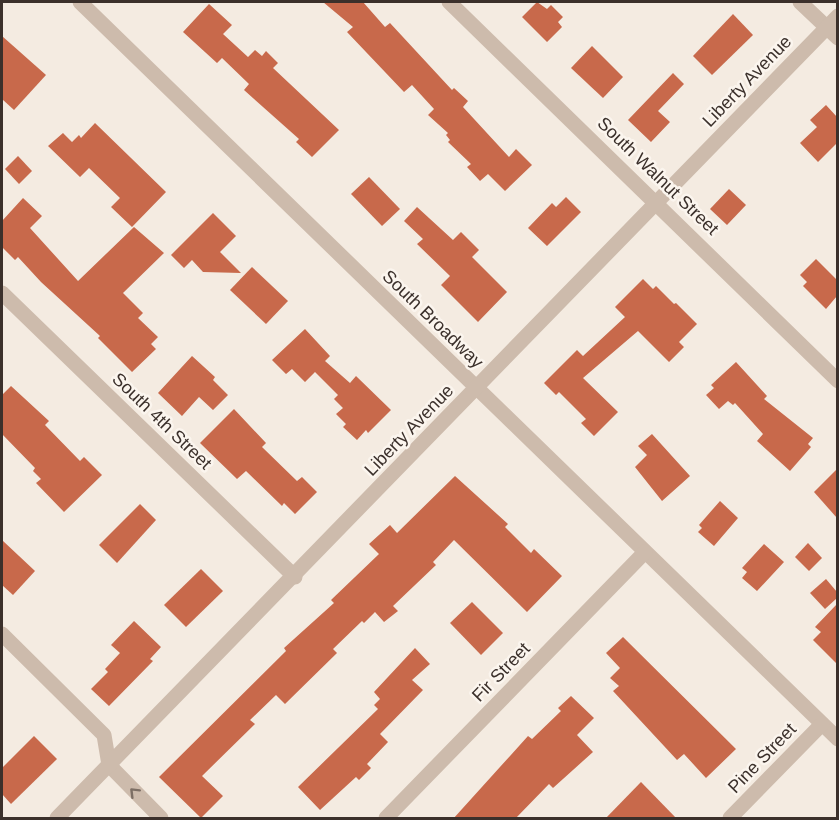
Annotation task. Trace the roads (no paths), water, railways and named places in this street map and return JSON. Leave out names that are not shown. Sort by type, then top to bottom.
[{"type":"street","name":"South Broadway","points":[[80,2],[837,739]]},
{"type":"street","name":"South Walnut Street","points":[[449,2],[657,202],[837,381]]},
{"type":"street","points":[[800,2],[832,32]]},
{"type":"street","name":"Liberty Avenue","points":[[57,819],[295,577],[657,202],[832,32],[837,16]]},
{"type":"street","name":"South 4th Street","points":[[2,293],[295,577]]},
{"type":"street","name":"Fir Street","points":[[386,819],[645,552]]},
{"type":"street","points":[[2,634],[104,735],[109,765],[161,819]]},
{"type":"street","name":"Pine Street","points":[[730,819],[822,724]]}]
